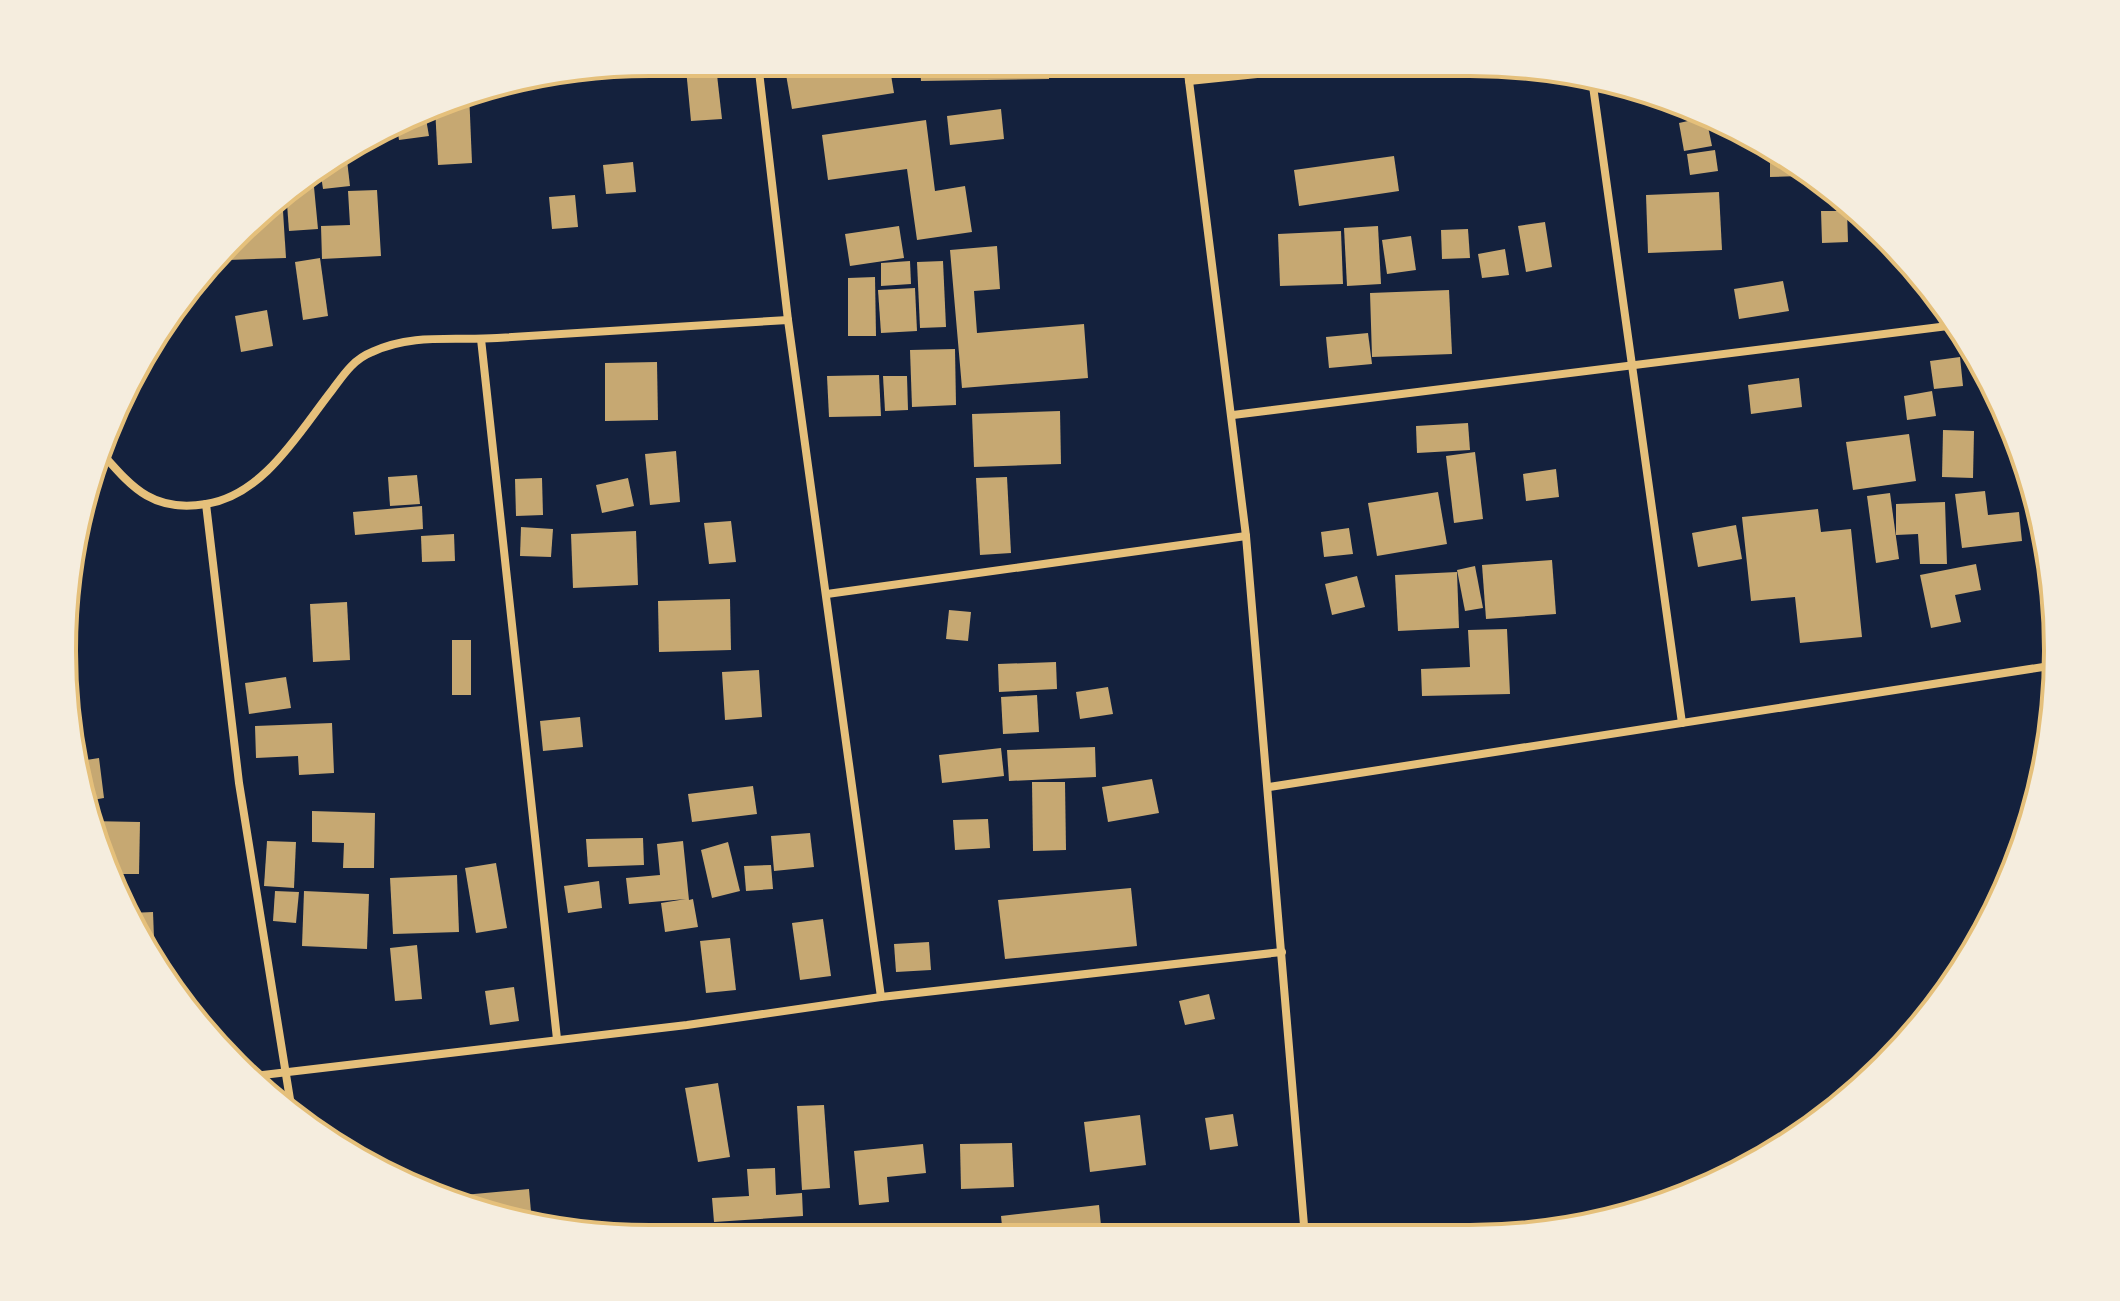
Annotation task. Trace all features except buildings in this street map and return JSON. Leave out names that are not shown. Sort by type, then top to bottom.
[{"type":"street","points":[[760,76],[788,320],[881,997]]},
{"type":"street","points":[[1188,76],[1246,536],[1304,1225]]},
{"type":"street","points":[[1189,81],[1237,76]]},
{"type":"street","points":[[1594,90],[1682,723]]},
{"type":"street","points":[[108,460],[136,491],[173,504],[206,504],[231,497],[254,483],[270,468],[353,363],[369,353],[430,337],[481,339],[788,320]]},
{"type":"street","points":[[1233,415],[1944,327]]},
{"type":"street","points":[[481,339],[557,1039]]},
{"type":"street","points":[[206,504],[239,783],[291,1098]]},
{"type":"street","points":[[827,594],[1246,536]]},
{"type":"street","points":[[1269,787],[2044,667]]},
{"type":"street","points":[[264,1075],[881,997],[1282,952]]}]
